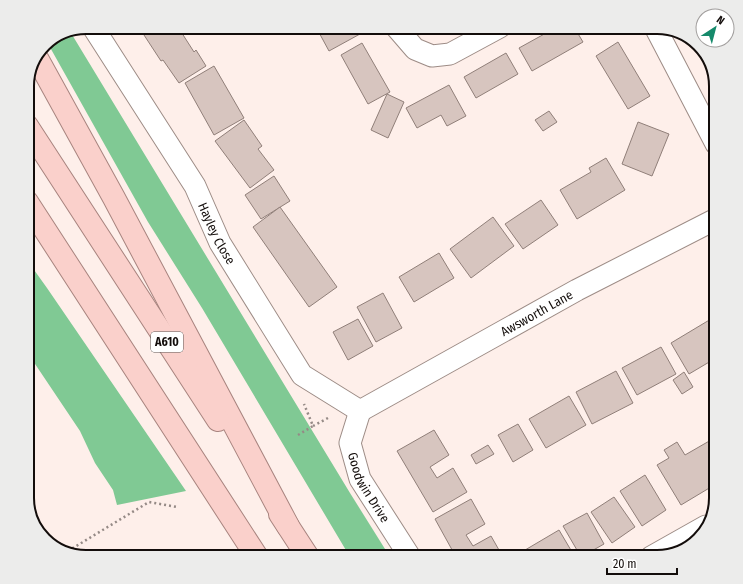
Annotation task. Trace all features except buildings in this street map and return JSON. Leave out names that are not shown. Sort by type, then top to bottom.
[{"type":"highway","points":[[39,62],[125,219],[288,526]]},
{"type":"highway","name":"A610","points":[[34,137],[303,550]]},
{"type":"highway","points":[[34,213],[253,550]]},
{"type":"highway","points":[[34,238],[101,314]]},
{"type":"street","name":"Hayley Close","points":[[102,34],[196,186],[220,243],[302,375],[360,411]]},
{"type":"street","points":[[402,34],[415,49],[432,56],[450,54],[487,34]]},
{"type":"street","points":[[659,34],[709,131]]},
{"type":"street","name":"Awsworth Lane","points":[[360,411],[577,290],[709,223]]},
{"type":"street","name":"Goodwin Drive","points":[[360,411],[350,443],[360,479],[406,550]]},
{"type":"street","points":[[665,549],[697,531]]},
{"type":"path","points":[[298,435],[313,426],[295,379],[302,375]]},
{"type":"path","points":[[73,548],[149,502],[177,507]]},
{"type":"green space","points":[[73,36],[386,550],[346,550],[202,308],[148,222],[51,48],[60,41]]},
{"type":"green space","points":[[34,270],[186,491],[117,505],[113,490],[95,463],[80,431],[34,362]]}]
